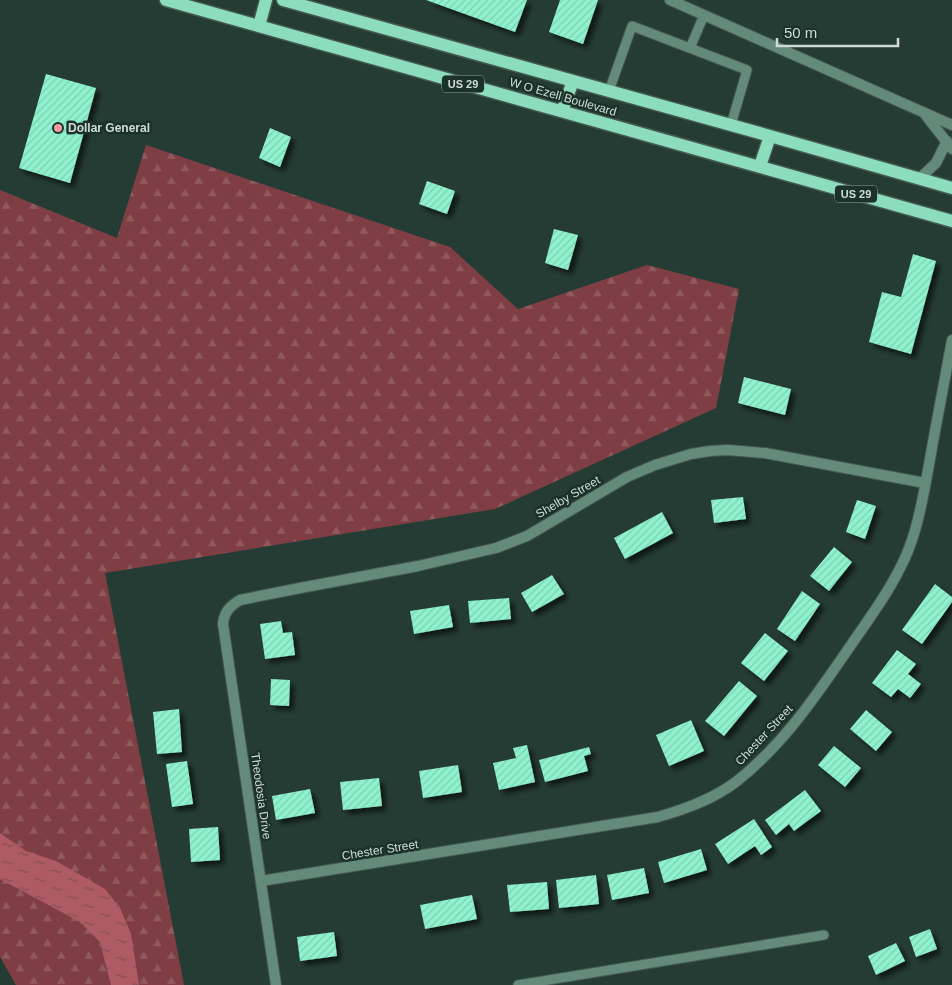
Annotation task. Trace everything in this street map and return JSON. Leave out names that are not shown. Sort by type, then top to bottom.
[{"type":"main road","name":"W O Ezell Boulevard","points":[[166,0],[952,221]]},
{"type":"main road","points":[[259,26],[266,0]]},
{"type":"main road","name":"W O Ezell Boulevard","points":[[283,0],[952,188]]},
{"type":"main road","points":[[562,111],[572,80]]},
{"type":"main road","points":[[760,166],[770,136]]},
{"type":"street","points":[[670,0],[952,125]]},
{"type":"street","points":[[918,179],[936,163],[949,145],[923,112]]},
{"type":"street","name":"Chester Street","points":[[261,881],[658,817],[686,809],[712,797],[737,781],[788,732],[814,698],[866,624],[904,560],[917,524],[952,340]]},
{"type":"street","name":"Shelby Street","points":[[227,611],[240,600],[418,566],[496,548],[527,536],[627,477],[655,465],[691,454],[728,450],[765,453],[925,482]]},
{"type":"street","name":"Theodosia Drive","points":[[227,611],[223,624],[276,985]]},
{"type":"lane","points":[[690,48],[704,15]]},
{"type":"lane","points":[[608,91],[632,26],[747,70],[731,125]]},
{"type":"lane","points":[[518,985],[824,935]]},
{"type":"green space","points":[[146,145],[450,247],[518,309],[647,265],[739,289],[716,408],[495,509],[105,573],[184,985],[16,985],[0,957],[0,190],[117,238]]},
{"type":"water","points":[[0,833],[26,851],[56,861],[105,889],[120,908],[131,934],[139,985],[111,985],[100,942],[80,922],[0,879]]},
{"type":"building","points":[[426,0],[527,0],[515,32]]},
{"type":"building","points":[[560,0],[598,0],[583,44],[549,32]]},
{"type":"building","name":"Dollar General","points":[[46,74],[96,88],[70,183],[19,168]]},
{"type":"building","points":[[270,128],[291,137],[280,167],[259,158]]},
{"type":"building","points":[[427,181],[455,191],[447,214],[419,204]]},
{"type":"building","points":[[554,229],[578,235],[568,270],[545,263]]},
{"type":"building","points":[[913,254],[936,261],[911,354],[869,342],[882,292],[901,297]]},
{"type":"building","points":[[744,377],[791,389],[785,415],[738,403]]},
{"type":"building","points":[[743,497],[746,519],[714,523],[711,500]]},
{"type":"building","points":[[857,500],[876,506],[865,539],[846,532]]},
{"type":"building","points":[[662,512],[673,533],[625,559],[614,538]]},
{"type":"building","points":[[834,547],[852,562],[829,591],[810,576]]},
{"type":"building","points":[[552,575],[564,594],[532,612],[521,593]]},
{"type":"building","points":[[935,584],[952,597],[952,602],[922,644],[902,630]]},
{"type":"building","points":[[802,591],[820,604],[795,641],[777,629]]},
{"type":"building","points":[[509,598],[511,619],[470,623],[468,601]]},
{"type":"building","points":[[449,605],[453,627],[414,634],[410,611]]},
{"type":"building","points":[[281,621],[283,633],[292,632],[295,655],[265,659],[260,624]]},
{"type":"building","points":[[765,633],[788,651],[764,681],[741,663]]},
{"type":"building","points":[[897,650],[916,664],[908,674],[921,684],[910,698],[898,689],[891,697],[872,683]]},
{"type":"building","points":[[271,679],[290,680],[289,706],[270,705]]},
{"type":"building","points":[[739,681],[757,696],[724,736],[705,721]]},
{"type":"building","points":[[179,709],[182,752],[157,754],[153,712]]},
{"type":"building","points":[[866,710],[892,732],[876,751],[850,729]]},
{"type":"building","points":[[691,720],[704,751],[669,766],[656,735]]},
{"type":"building","points":[[527,745],[535,782],[499,790],[493,763],[516,758],[513,748]]},
{"type":"building","points":[[834,746],[861,768],[845,787],[818,765]]},
{"type":"building","points":[[589,747],[591,754],[584,756],[588,771],[545,782],[539,760]]},
{"type":"building","points":[[187,761],[193,804],[172,807],[166,764]]},
{"type":"building","points":[[458,765],[462,792],[423,798],[419,771]]},
{"type":"building","points":[[379,778],[382,806],[343,810],[340,782]]},
{"type":"building","points":[[310,789],[315,813],[276,820],[272,796]]},
{"type":"building","points":[[805,790],[821,811],[794,831],[789,824],[776,835],[765,820]]},
{"type":"building","points":[[754,819],[772,847],[761,855],[755,846],[728,864],[715,844]]},
{"type":"building","points":[[218,827],[220,860],[191,862],[189,829]]},
{"type":"building","points":[[701,849],[707,870],[664,883],[658,862]]},
{"type":"building","points":[[644,868],[649,893],[612,900],[607,875]]},
{"type":"building","points":[[596,875],[599,904],[559,908],[556,880]]},
{"type":"building","points":[[547,882],[549,909],[510,912],[507,885]]},
{"type":"building","points":[[472,895],[477,919],[425,929],[420,905]]},
{"type":"building","points":[[930,929],[937,949],[916,957],[909,937]]},
{"type":"building","points":[[334,932],[337,956],[300,961],[297,937]]},
{"type":"building","points":[[896,943],[905,961],[876,975],[868,956]]},
{"type":"place","name":"Dollar General","points":[[58,128]]}]
